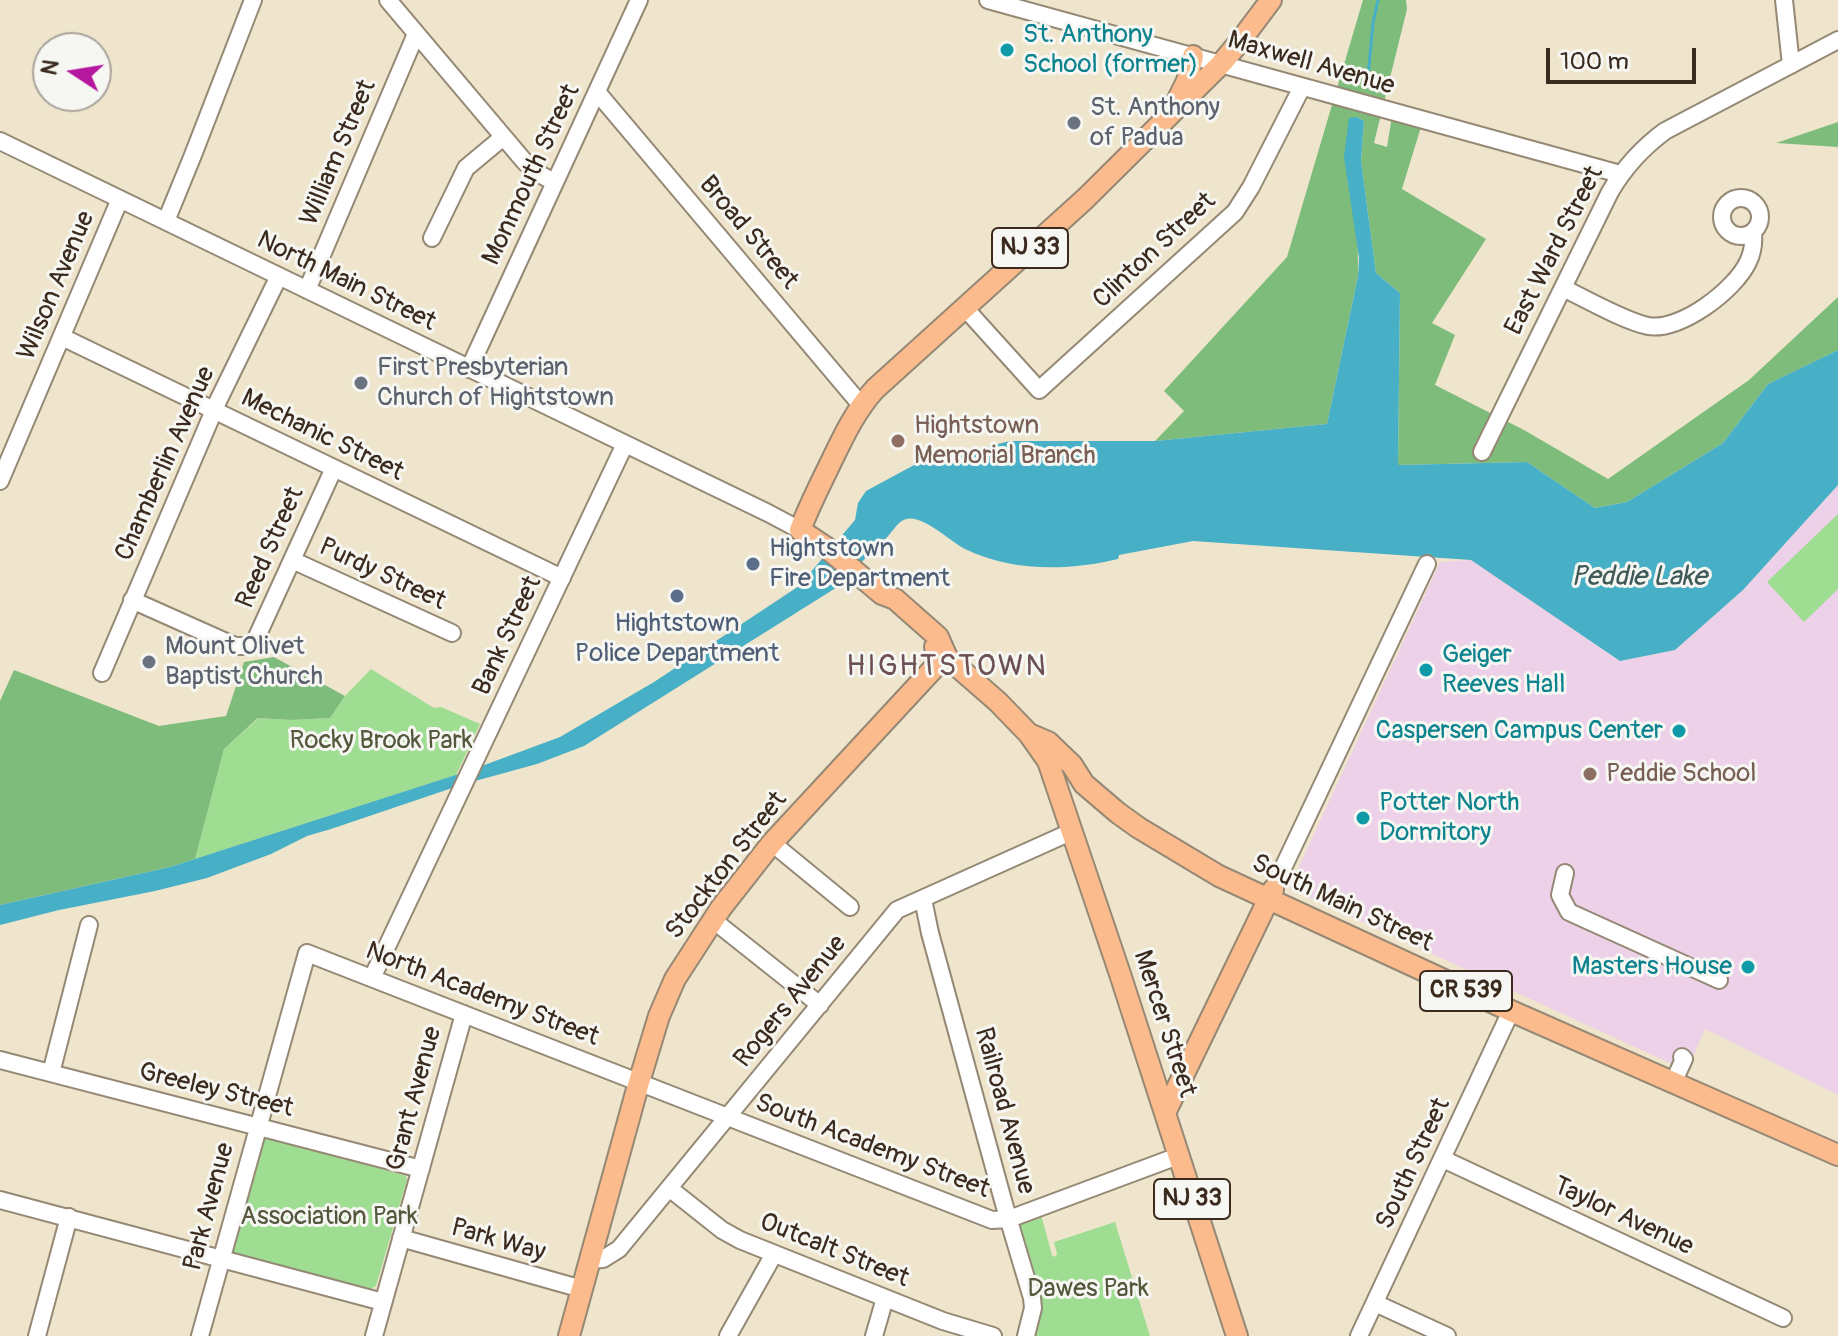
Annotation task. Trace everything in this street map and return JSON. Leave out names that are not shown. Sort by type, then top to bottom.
[{"type":"main road","name":"NJ 33","points":[[1029,734],[998,702],[889,606],[882,594],[827,548],[800,530],[861,405],[886,377],[1085,199],[1221,64],[1271,0]]},
{"type":"main road","points":[[1170,114],[1187,81],[1193,56]]},
{"type":"main road","points":[[808,510],[827,548]]},
{"type":"main road","name":"Stockton Street","points":[[569,1336],[639,1082],[667,995],[683,966],[713,920],[772,843],[946,655]]},
{"type":"main road","name":"South Main Street","points":[[1029,734],[1048,742],[1072,765],[1093,793],[1139,828],[1219,876],[1270,894],[1511,1011],[1838,1155]]},
{"type":"main road","name":"Mercer Street","points":[[1029,734],[1048,761],[1073,831],[1237,1336]]},
{"type":"main road","points":[[1165,1113],[1270,894]]},
{"type":"street","points":[[166,221],[253,0]]},
{"type":"street","points":[[388,0],[502,138],[534,171],[554,182]]},
{"type":"street","name":"Monmouth Street","points":[[469,369],[639,0]]},
{"type":"street","name":"Maxwell Avenue","points":[[988,0],[1620,174]]},
{"type":"street","points":[[1784,0],[1791,65]]},
{"type":"street","name":"William Street","points":[[307,290],[416,34]]},
{"type":"street","name":"East Ward Street","points":[[1482,452],[1620,174],[1631,159],[1665,131],[1838,40]]},
{"type":"street","name":"Clinton Street","points":[[964,307],[1039,390],[1235,212],[1302,87]]},
{"type":"street","name":"Broad Street","points":[[597,92],[861,405]]},
{"type":"street","points":[[432,238],[466,168],[502,138]]},
{"type":"street","name":"North Main Street","points":[[0,141],[800,530]]},
{"type":"street","name":"Wilson Avenue","points":[[0,481],[120,199]]},
{"type":"street","points":[[1563,288],[1651,326],[1679,321],[1733,284],[1754,247],[1753,232]]},
{"type":"street","name":"Chamberlin Avenue","points":[[102,673],[215,410],[279,276]]},
{"type":"street","name":"Mechanic Street","points":[[62,337],[562,578]]},
{"type":"street","name":"Bank Street","points":[[372,978],[625,444]]},
{"type":"street","name":"Reed Street","points":[[132,600],[235,646],[249,646],[255,641],[334,468]]},
{"type":"street","name":"Purdy Street","points":[[292,560],[452,633]]},
{"type":"street","points":[[1270,894],[1427,564]]},
{"type":"street","name":"Rogers Avenue","points":[[590,1260],[603,1259],[619,1249],[897,910],[1073,831]]},
{"type":"street","points":[[772,843],[850,907]]},
{"type":"street","points":[[1565,873],[1560,895],[1569,912],[1719,980]]},
{"type":"street","name":"Railroad Avenue","points":[[923,899],[1032,1298],[1033,1308],[1026,1336]]},
{"type":"street","points":[[713,920],[820,1005]]},
{"type":"street","points":[[51,1073],[89,925]]},
{"type":"street","name":"North Academy Street","points":[[307,953],[639,1082]]},
{"type":"street","name":"Park Avenue","points":[[200,1336],[307,953]]},
{"type":"street","name":"South Street","points":[[1359,1336],[1511,1011]]},
{"type":"street","name":"Grant Avenue","points":[[374,1336],[464,1014]]},
{"type":"street","name":"Greeley Street","points":[[0,1060],[421,1169]]},
{"type":"street","name":"South Academy Street","points":[[639,1082],[992,1220],[1009,1219],[1178,1156]]},
{"type":"street","name":"Taylor Avenue","points":[[1443,1159],[1783,1318]]},
{"type":"street","name":"Outcalt Street","points":[[669,1188],[722,1230],[774,1254],[943,1321],[993,1336]]},
{"type":"street","points":[[0,1200],[383,1302]]},
{"type":"street","points":[[37,1336],[69,1217]]},
{"type":"street","name":"Park Way","points":[[401,1238],[582,1289]]},
{"type":"street","points":[[728,1336],[774,1254]]},
{"type":"street","points":[[874,1336],[885,1298]]},
{"type":"street","points":[[1375,1303],[1447,1336]]},
{"type":"shaded area","name":"Peddie School","points":[[1838,485],[1838,1095],[1705,1029],[1687,1071],[1289,888],[1440,562],[1471,560],[1620,661],[1675,650],[1743,590]]},
{"type":"green space","points":[[1363,0],[1406,0],[1407,9],[1374,143],[1387,147],[1393,110],[1424,117],[1402,189],[1486,239],[1432,323],[1455,335],[1435,385],[1524,430],[1608,479],[1749,380],[1838,297],[1838,350],[1768,384],[1723,443],[1627,502],[1595,508],[1527,462],[1398,465],[1400,293],[1376,273],[1361,161],[1364,121],[1357,117],[1358,276],[1327,424],[1155,441],[1184,411],[1164,391],[1287,257]]},
{"type":"green space","points":[[1838,122],[1838,147],[1776,143]]},
{"type":"green space","points":[[1838,514],[1838,589],[1804,622],[1767,582]]},
{"type":"green space","points":[[274,657],[345,696],[330,718],[258,718],[224,749],[195,859],[0,905],[0,701],[14,670],[159,726],[226,716],[244,662]]},
{"type":"green space","name":"Rocky Brook Park","points":[[371,669],[434,708],[441,707],[480,724],[456,775],[195,859],[224,749],[259,718],[330,718],[345,696]]},
{"type":"green space","name":"Association Park","points":[[266,1136],[406,1176],[376,1286],[363,1290],[232,1252],[260,1157],[261,1141]]},
{"type":"green space","name":"Dawes Park","points":[[1040,1211],[1055,1257],[1054,1242],[1115,1222],[1150,1336],[1033,1336],[1015,1221]]},
{"type":"water","name":"Peddie Lake","points":[[1357,117],[1364,121],[1361,161],[1376,273],[1400,293],[1398,465],[1527,462],[1595,508],[1627,502],[1723,443],[1768,384],[1838,350],[1838,485],[1743,590],[1675,650],[1620,661],[1471,560],[1193,541],[1119,555],[1118,559],[1099,563],[1041,567],[983,557],[920,520],[906,519],[843,578],[842,584],[584,746],[537,764],[464,784],[307,836],[271,854],[207,878],[0,925],[0,905],[170,867],[471,770],[560,737],[654,682],[799,586],[855,520],[858,503],[866,491],[916,464],[1010,441],[1155,441],[1327,424],[1358,276],[1359,258],[1344,157],[1349,118]]},
{"type":"waterway","points":[[1367,87],[1378,0]]},
{"type":"place","name":"St. Anthony School (former)","points":[[1007,50]]},
{"type":"place","name":"St. Anthony of Padua","points":[[1074,123]]},
{"type":"place","name":"First Presbyterian Church of Hightstown","points":[[361,383]]},
{"type":"place","name":"Hightstown Memorial Branch","points":[[898,441]]},
{"type":"place","name":"Hightstown Fire Department","points":[[753,564]]},
{"type":"place","name":"Hightstown Police Department","points":[[677,596]]},
{"type":"place","name":"Mount Olivet Baptist Church","points":[[149,662]]},
{"type":"place","name":"Geiger Reeves Hall","points":[[1426,670]]},
{"type":"place","name":"Caspersen Campus Center","points":[[1679,731]]},
{"type":"place","name":"Peddie School","points":[[1590,774]]},
{"type":"place","name":"Potter North Dormitory","points":[[1363,818]]},
{"type":"place","name":"Masters House","points":[[1748,967]]},
{"type":"district","name":"HIGHTSTOWN","points":[[947,667]]}]
